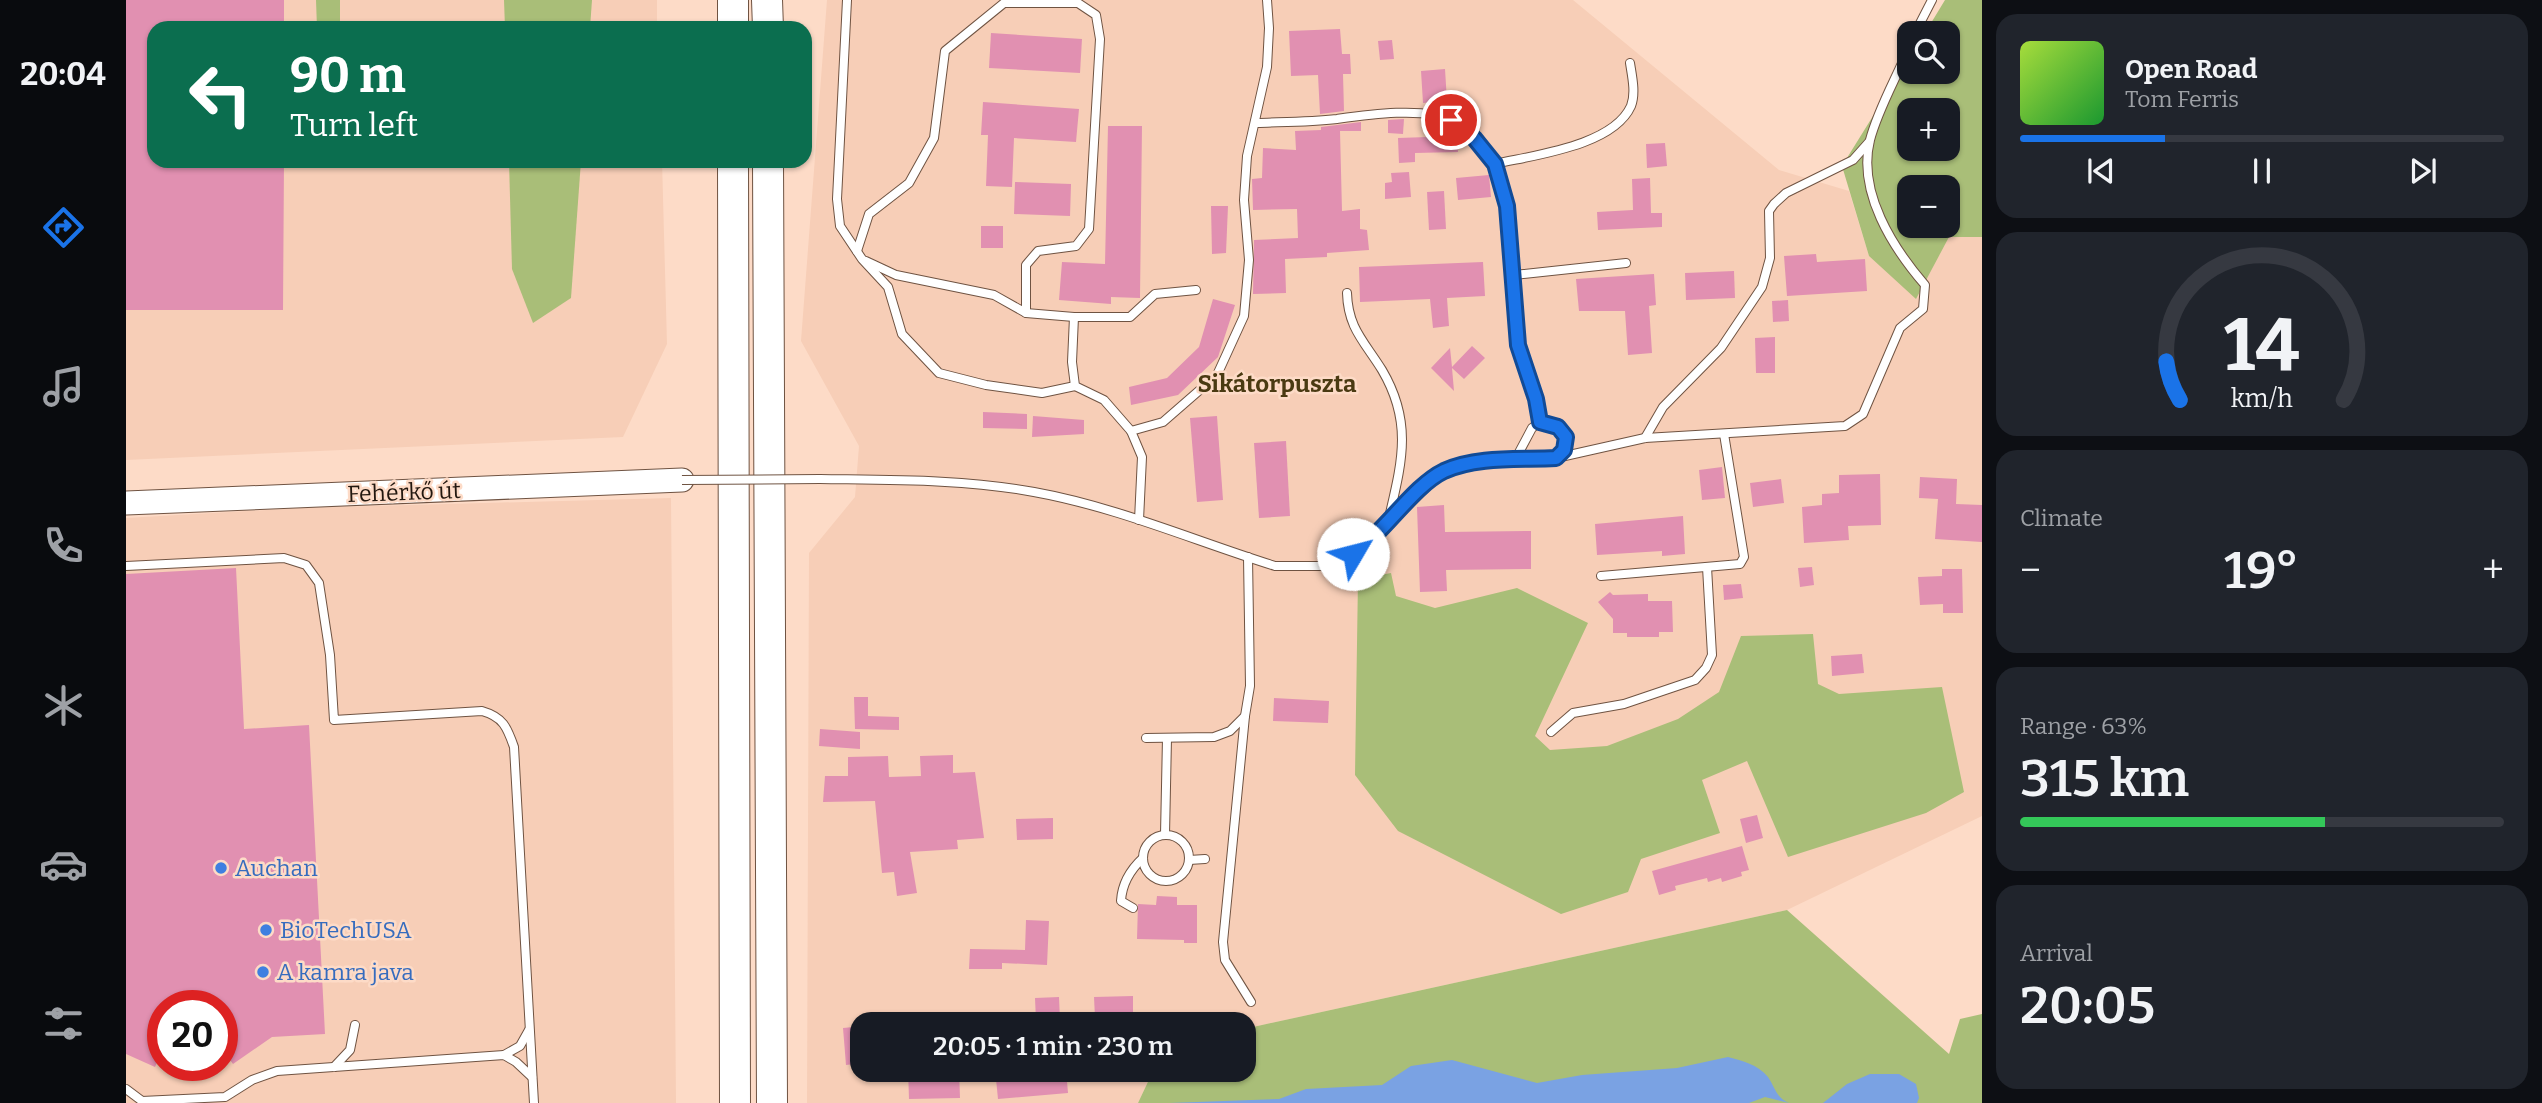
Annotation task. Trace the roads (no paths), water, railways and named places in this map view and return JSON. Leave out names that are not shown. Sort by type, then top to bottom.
[{"type":"highway","points":[[733,0],[733,21]]},
{"type":"highway","points":[[767,0],[768,21]]},
{"type":"highway","points":[[733,168],[735,1103]]},
{"type":"highway","points":[[768,168],[772,1103]]},
{"type":"street","name":"Fehérkő út","points":[[126,503],[681,480]]},
{"type":"lane","points":[[847,0],[837,199],[840,226],[859,255],[888,287],[902,334],[939,373],[986,385],[1042,393],[1075,386],[1104,400],[1131,431],[1142,457],[1139,520]]},
{"type":"lane","points":[[1131,431],[1163,422],[1217,375],[1244,316],[1249,260],[1245,189],[1247,156],[1257,123],[1267,67],[1267,0]]},
{"type":"lane","points":[[1921,21],[1932,0]]},
{"type":"lane","points":[[859,255],[869,214],[909,183],[934,138],[945,51],[1004,3],[1077,3],[1096,15],[1100,39],[1089,229],[1076,246],[1038,251],[1026,265],[1026,313]]},
{"type":"lane","points":[[1495,164],[1590,140],[1617,126],[1631,105],[1634,83],[1630,63]]},
{"type":"lane","points":[[1645,438],[1663,407],[1721,348],[1762,286],[1770,258],[1769,211],[1786,192],[1853,160],[1869,141],[1897,75]]},
{"type":"lane","points":[[1257,123],[1337,119],[1384,112],[1451,120],[1474,138],[1495,164],[1507,206],[1518,345],[1536,399],[1540,422]]},
{"type":"lane","points":[[681,480],[938,481],[1010,488],[1061,498],[1139,520],[1275,566],[1321,566],[1353,554],[1388,525],[1442,472],[1467,463],[1556,458],[1645,438],[1845,426],[1863,414],[1900,328],[1923,309],[1926,285],[1900,255],[1868,187],[1869,141]]},
{"type":"lane","points":[[859,255],[896,275],[994,295],[1026,313],[1074,317],[1130,317],[1155,294],[1196,290]]},
{"type":"lane","points":[[1514,275],[1626,263]]},
{"type":"lane","points":[[1347,293],[1348,316],[1384,373],[1399,411],[1404,452],[1388,525]]},
{"type":"lane","points":[[1074,317],[1072,362],[1075,386]]},
{"type":"lane","points":[[1540,422],[1558,427],[1566,437],[1564,450],[1556,458]]},
{"type":"lane","points":[[1515,460],[1532,428],[1540,422]]},
{"type":"lane","points":[[1601,576],[1740,564],[1744,557],[1724,433]]},
{"type":"lane","points":[[1248,557],[1250,686],[1223,942],[1225,960],[1251,1002]]},
{"type":"lane","points":[[126,566],[284,558],[306,565],[319,583],[330,655],[334,720],[482,710],[498,715],[508,729],[514,747],[534,1103]]},
{"type":"lane","points":[[1551,732],[1573,713],[1624,704],[1695,680],[1706,668],[1712,655],[1707,567]]},
{"type":"lane","points":[[1146,738],[1214,737],[1230,731],[1245,716]]},
{"type":"lane","points":[[1165,835],[1167,738]]},
{"type":"lane","points":[[1133,908],[1126,907],[1121,901],[1122,888],[1131,869],[1143,858],[1147,845],[1157,836],[1165,835],[1182,841],[1189,852],[1189,860],[1181,877],[1169,882],[1156,880],[1146,870],[1143,858]]},
{"type":"lane","points":[[1189,860],[1205,859]]},
{"type":"lane","points":[[334,1067],[350,1050],[355,1025]]},
{"type":"lane","points":[[126,1089],[142,1101],[225,1097],[252,1080],[277,1071],[504,1055],[520,1046],[530,1030]]},
{"type":"lane","points":[[504,1055],[532,1077]]},
{"type":"water","points":[[1728,1057],[1759,1069],[1768,1077],[1778,1095],[1789,1103],[1765,1097],[1749,1103],[1170,1103],[1279,1099],[1306,1089],[1382,1085],[1411,1066],[1452,1060],[1537,1083],[1582,1075],[1677,1068]]},
{"type":"water","points":[[1870,1074],[1899,1074],[1916,1084],[1919,1098],[1917,1103],[1823,1103],[1847,1084]]},
{"type":"place","name":"Auchan","points":[[221,868]]},
{"type":"place","name":"BioTechUSA","points":[[266,930]]},
{"type":"place","name":"A kamra java","points":[[263,972]]},
{"type":"district","name":"Sikátorpuszta","points":[[1277,384]]}]
